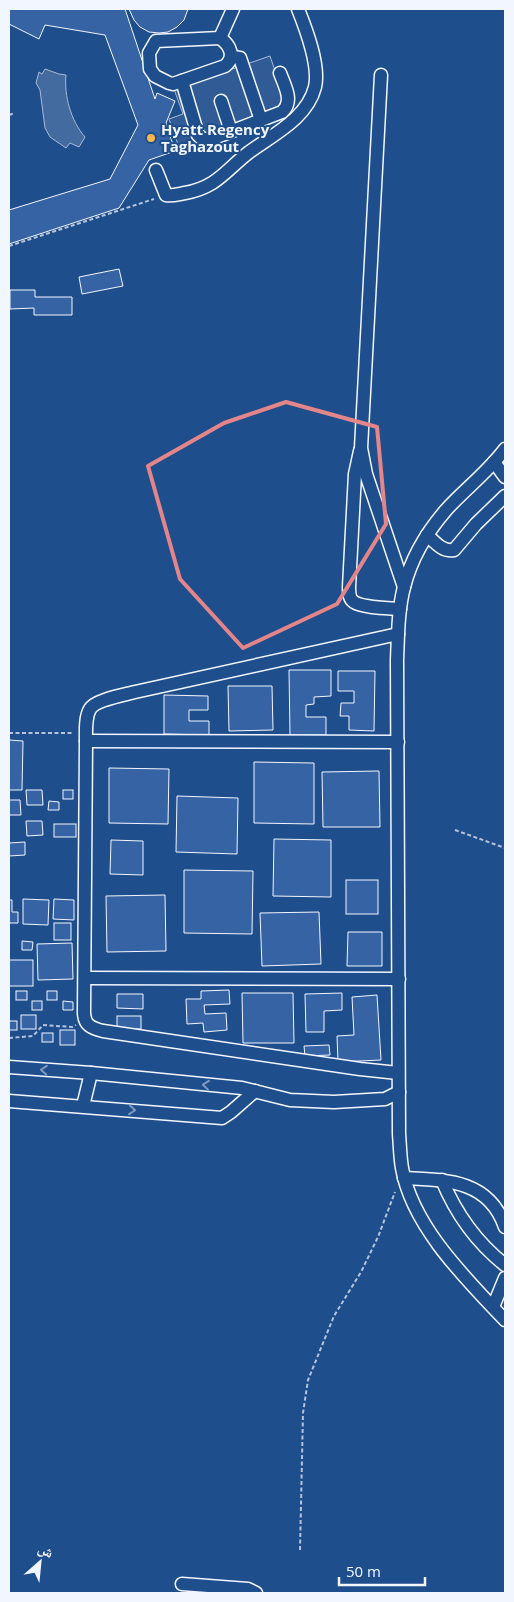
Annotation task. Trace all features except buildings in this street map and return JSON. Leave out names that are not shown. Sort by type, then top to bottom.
[{"type":"street","points":[[220,38],[233,9]]},
{"type":"street","points":[[156,170],[166,195],[172,196],[190,192],[218,180],[251,151],[284,129],[308,101],[315,87],[316,72],[311,48],[298,9]]},
{"type":"street","points":[[220,38],[228,45],[232,57],[225,66],[173,84],[159,79],[152,73],[148,59],[153,44],[156,41],[220,38]]},
{"type":"street","points":[[232,57],[240,58],[260,120]]},
{"type":"street","points":[[182,81],[201,138],[209,140],[282,112],[287,107],[289,101],[280,73]]},
{"type":"street","points":[[380,75],[361,448],[366,474],[404,587]]},
{"type":"street","points":[[221,101],[231,131]]},
{"type":"street","points":[[361,448],[357,460],[356,474],[349,587],[351,598],[354,602],[361,605],[400,609]]},
{"type":"street","points":[[505,449],[447,510],[427,535],[409,570],[404,587],[398,634],[398,1073],[399,1134],[403,1174],[414,1205],[428,1230],[454,1264],[505,1320]]},
{"type":"street","points":[[494,462],[505,477]]},
{"type":"street","points":[[427,535],[442,549],[454,550],[476,524],[505,496]]},
{"type":"street","points":[[398,634],[135,692],[96,703],[91,707],[87,715],[86,737],[84,1012],[85,1022],[90,1027],[103,1031],[360,1070],[398,1073]]},
{"type":"street","points":[[86,737],[398,742]]},
{"type":"street","points":[[85,978],[399,978]]},
{"type":"street","points":[[9,1067],[242,1088],[290,1100],[334,1102],[385,1099],[399,1092]]},
{"type":"street","points":[[83,1106],[91,1073]]},
{"type":"street","points":[[9,1101],[222,1118],[254,1091]]},
{"type":"street","points":[[403,1174],[461,1184],[487,1198],[498,1211],[505,1227]]},
{"type":"street","points":[[442,1180],[464,1222],[484,1246],[505,1265]]},
{"type":"street","points":[[493,1307],[505,1278]]},
{"type":"street","points":[[182,1584],[248,1589],[256,1593]]},
{"type":"path","points":[[9,115],[16,113]]},
{"type":"path","points":[[9,246],[166,195]]},
{"type":"path","points":[[9,733],[86,737]]},
{"type":"path","points":[[455,830],[505,848]]},
{"type":"path","points":[[9,1038],[33,1036],[44,1025],[72,1027],[85,1022]]},
{"type":"path","points":[[300,1550],[303,1413],[308,1380],[334,1316],[361,1272],[378,1237],[403,1174]]},
{"type":"highlighted area","points":[[286,402],[377,427],[386,524],[337,604],[243,648],[180,579],[148,466],[224,423]]},
{"type":"shaded area","points":[[270,56],[289,112],[180,150],[169,119],[183,114],[174,89]]},
{"type":"shaded area","points":[[45,69],[66,75],[67,100],[72,116],[85,137],[79,147],[70,143],[66,148],[50,137],[45,128],[40,90],[36,83],[39,72],[42,74]]},
{"type":"place","name":"Hyatt Regency Taghazout","points":[[151,138]]}]
